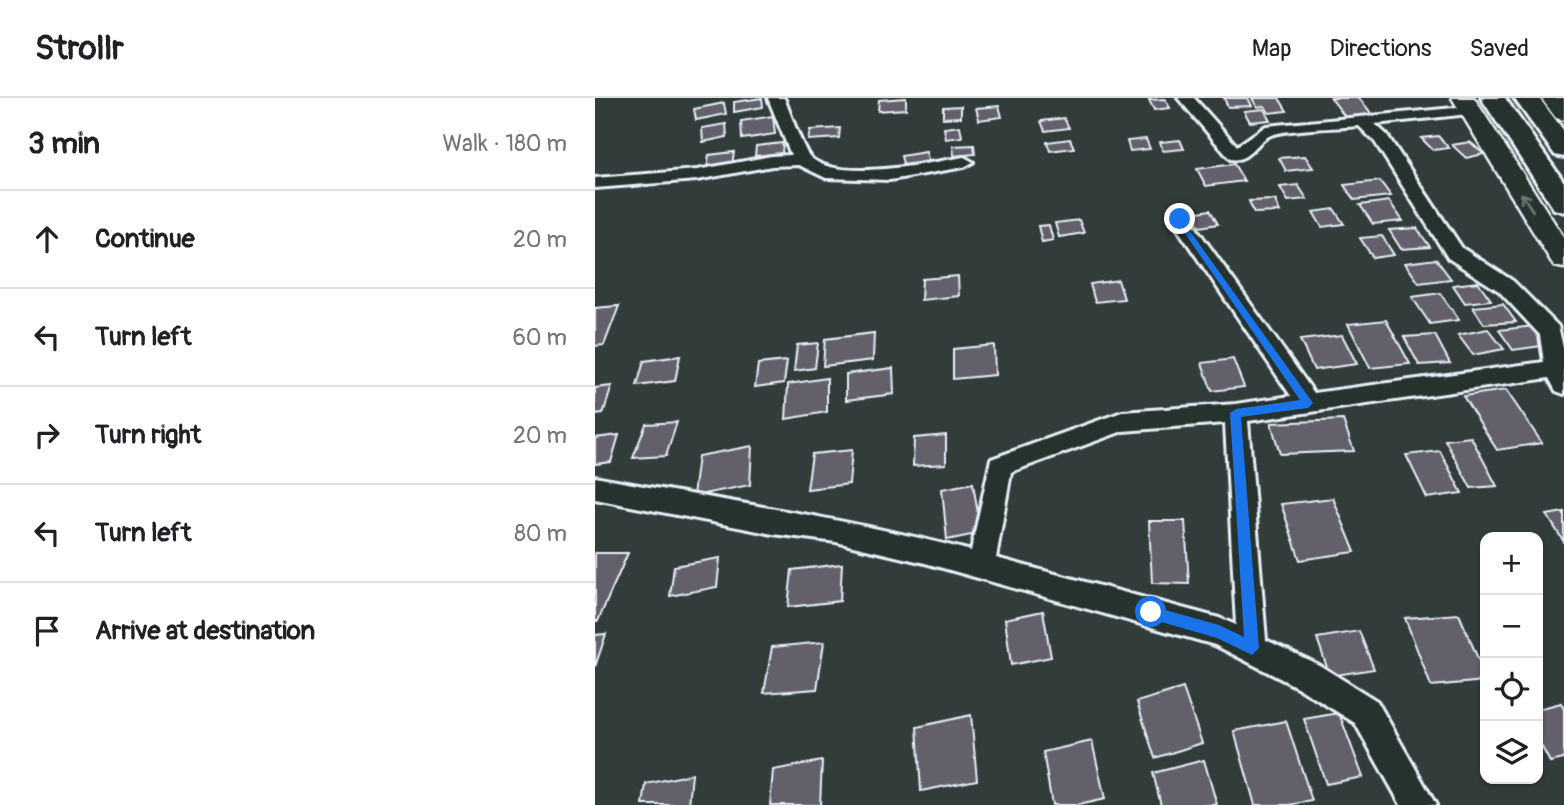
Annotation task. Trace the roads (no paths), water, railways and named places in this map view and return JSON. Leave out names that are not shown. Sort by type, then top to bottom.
[{"type":"highway","points":[[1526,98],[1564,149]]},
{"type":"highway","points":[[1475,102],[1564,203]]},
{"type":"street","points":[[776,98],[803,160]]},
{"type":"street","points":[[1187,98],[1236,155],[1266,131],[1363,121],[1475,102],[1564,259]]},
{"type":"street","points":[[1552,98],[1564,113]]},
{"type":"street","points":[[981,566],[1000,466],[1122,422],[1236,413],[1560,377],[1550,332],[1506,286],[1455,253],[1381,139],[1363,121]]},
{"type":"street","points":[[595,183],[697,175],[772,161],[803,160],[826,173],[890,175],[964,162]]},
{"type":"street","points":[[1180,219],[1308,403]]},
{"type":"street","points":[[1236,413],[1252,648]]},
{"type":"street","points":[[595,488],[773,522],[836,530],[981,566],[1219,632],[1308,676],[1366,712],[1419,805]]}]
